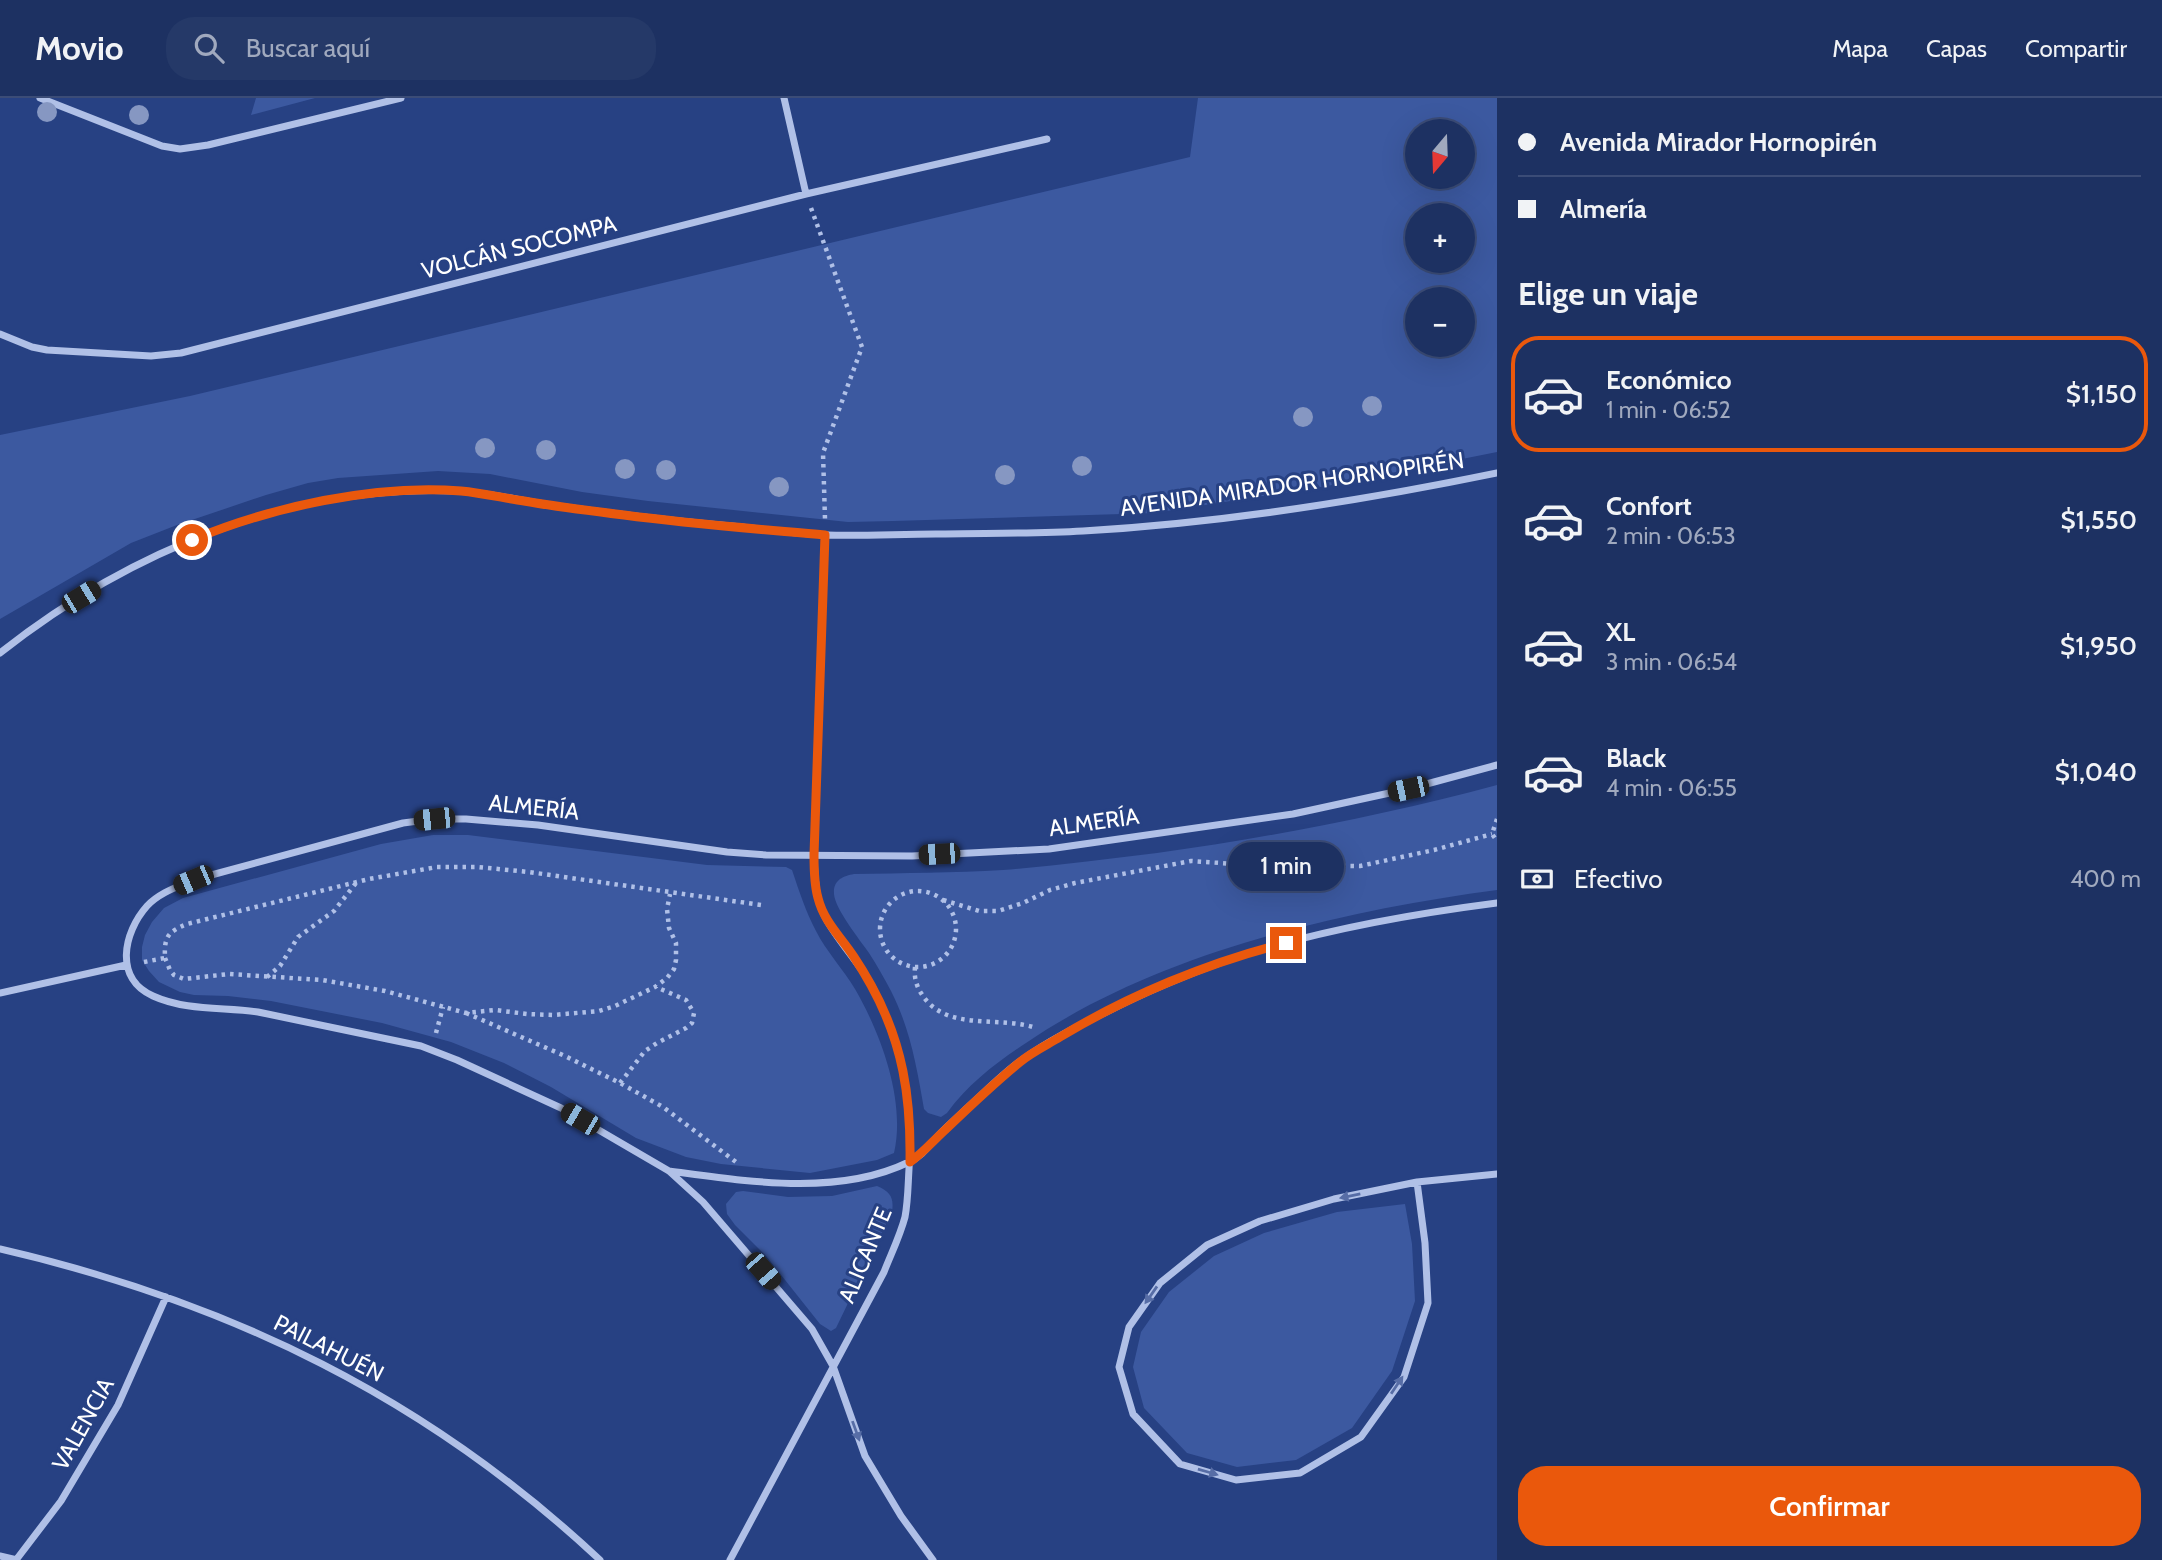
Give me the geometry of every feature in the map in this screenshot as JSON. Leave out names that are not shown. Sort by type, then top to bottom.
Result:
[{"type":"street","points":[[40,98],[162,146],[180,149],[208,145],[401,98]]},
{"type":"street","points":[[783,98],[806,194]]},
{"type":"street","name":"VOLCÁN SOCOMPA","points":[[0,334],[47,350],[151,356],[181,353],[806,194],[1047,139]]},
{"type":"street","name":"AVENIDA MIRADOR HORNOPIRÉN","points":[[0,653],[62,608],[132,567],[170,549],[262,516],[305,504],[352,496],[409,491],[461,491],[666,520],[825,535],[1079,531],[1162,525],[1402,492],[1497,473]]},
{"type":"street","name":"ALICANTE","points":[[730,1560],[884,1272],[899,1234],[907,1199],[910,1162],[909,1105],[897,1045],[872,987],[854,956],[824,916],[817,898],[814,855],[825,535]]},
{"type":"street","name":"ALMERÍA","points":[[126,965],[128,938],[136,922],[147,906],[168,891],[206,876],[403,823],[466,819],[538,825],[727,852],[766,855],[912,856],[1049,849],[1293,814],[1408,789],[1497,765]]},
{"type":"street","points":[[669,1171],[798,1183],[841,1181],[872,1175],[910,1162],[923,1153],[1021,1060],[1104,1012],[1142,995],[1263,949],[1355,927],[1497,903]]},
{"type":"street","points":[[0,993],[126,965],[141,989],[161,1000],[184,1006],[258,1012],[432,1050],[561,1108],[669,1171],[703,1202],[812,1329],[833,1366],[864,1455],[901,1516],[933,1560]]},
{"type":"street","points":[[1417,1182],[1425,1243],[1428,1303],[1404,1377],[1361,1437],[1300,1472],[1236,1480],[1180,1464],[1133,1414],[1119,1367],[1129,1327],[1160,1283],[1208,1245],[1260,1221],[1334,1199],[1417,1182],[1497,1174]]},
{"type":"street","name":"PAILAHUÉN","points":[[0,1250],[81,1271],[221,1317],[277,1341],[373,1390],[493,1469],[600,1560]]},
{"type":"street","name":"VALENCIA","points":[[17,1560],[61,1501],[118,1405],[166,1297]]},
{"type":"street","points":[[0,1556],[17,1560]]},
{"type":"path","points":[[806,194],[862,347],[822,453],[825,535]]},
{"type":"path","points":[[1492,834],[1497,819]]},
{"type":"path","points":[[1492,834],[1497,841]]},
{"type":"path","points":[[943,900],[953,916],[956,935],[948,952],[933,964],[915,967],[897,961],[884,947],[879,928],[890,902],[906,892],[926,892],[979,911],[998,911],[1075,883],[1191,861],[1249,865],[1360,866],[1492,834]]},
{"type":"path","points":[[755,1181],[730,1157],[663,1107],[565,1056],[466,1013],[385,992],[322,980],[229,974],[184,979],[170,970],[164,958],[164,946],[173,930],[187,924],[357,882],[437,867],[478,867],[528,872],[761,905]]},
{"type":"path","points":[[265,978],[280,966],[298,937],[334,911],[357,882]]},
{"type":"path","points":[[466,1013],[495,1010],[553,1015],[599,1011],[655,987],[674,969],[676,960],[676,943],[669,928],[667,909],[670,894]]},
{"type":"path","points":[[126,965],[164,958]]},
{"type":"path","points":[[915,967],[917,988],[926,1001],[945,1014],[964,1020],[1031,1026],[1060,1037]]},
{"type":"path","points":[[620,1083],[645,1051],[692,1023],[694,1013],[686,1000],[655,987]]},
{"type":"path","points":[[432,1050],[443,1007]]},
{"type":"shaded area","points":[[256,98],[315,98],[251,115]]},
{"type":"shaded area","points":[[1198,98],[1497,98],[1497,452],[1327,486],[1154,513],[893,521],[848,522],[648,501],[582,492],[490,474],[438,471],[338,478],[266,495],[131,543],[0,619],[0,435],[190,396],[1190,157]]},
{"type":"shaded area","points":[[1497,785],[1497,890],[1376,910],[1314,924],[1252,941],[1133,984],[1078,1011],[1015,1050],[974,1083],[941,1117],[924,1109],[912,1049],[898,1005],[875,962],[835,900],[835,885],[839,880],[854,874],[1003,870],[1157,853],[1328,824]]},
{"type":"shaded area","points":[[433,835],[468,835],[707,865],[786,867],[792,870],[816,931],[855,989],[882,1047],[897,1112],[894,1153],[877,1160],[810,1173],[721,1164],[686,1157],[636,1138],[551,1087],[504,1063],[451,1042],[382,1023],[271,1001],[180,992],[159,982],[142,960],[145,935],[152,922],[164,908],[183,898],[381,844]]},
{"type":"shaded area","points":[[877,1186],[890,1196],[892,1212],[836,1328],[831,1331],[820,1324],[766,1256],[727,1214],[726,1204],[736,1192],[788,1197],[832,1196]]},
{"type":"shaded area","points":[[1405,1204],[1412,1244],[1415,1301],[1392,1371],[1352,1428],[1296,1460],[1237,1467],[1187,1453],[1144,1408],[1133,1367],[1141,1332],[1169,1292],[1214,1256],[1264,1233],[1337,1212]]},
{"type":"route","points":[[192,540],[305,504],[352,496],[409,491],[461,491],[666,520],[825,535],[814,855],[817,898],[824,916],[854,956],[872,987],[897,1045],[909,1105],[910,1162],[923,1153],[951,1123],[1021,1060],[1068,1032],[1142,995],[1201,971],[1286,943]]}]
